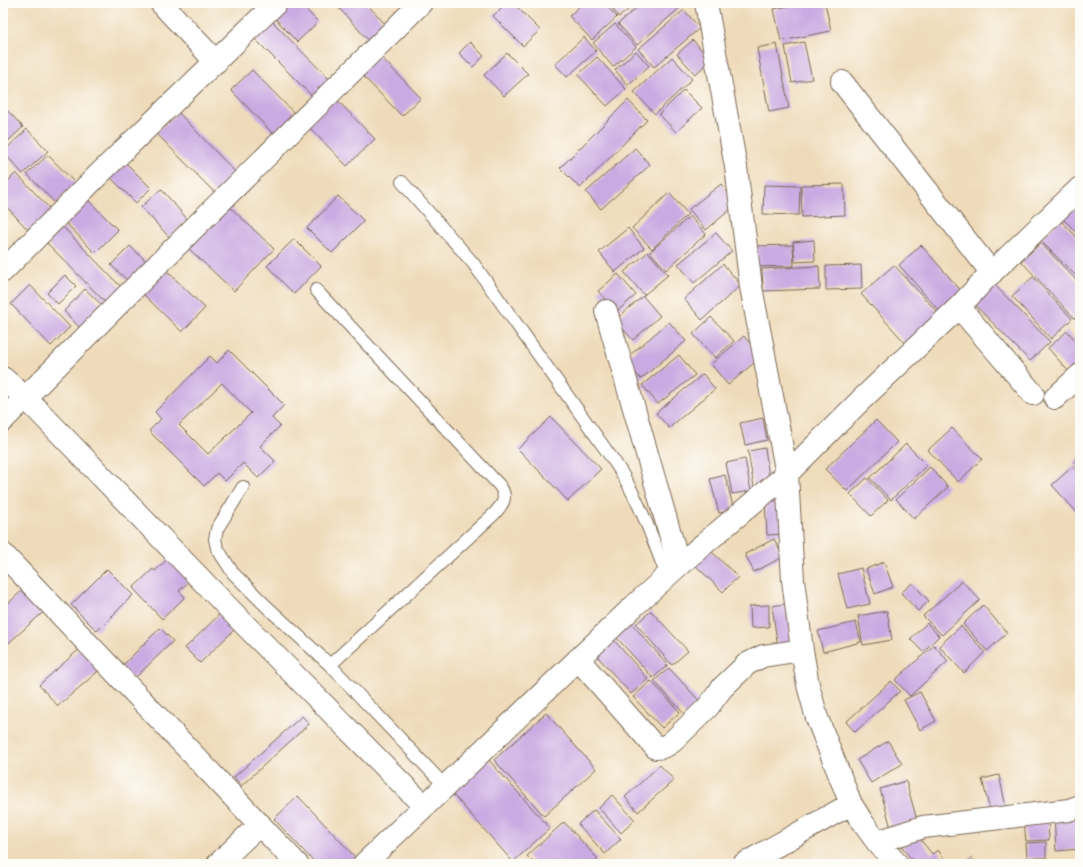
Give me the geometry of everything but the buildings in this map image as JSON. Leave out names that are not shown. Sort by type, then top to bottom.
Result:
[{"type":"street","points":[[161,3],[216,62]]},
{"type":"street","points":[[3,271],[97,176],[276,3]]},
{"type":"street","points":[[3,420],[421,3]]},
{"type":"street","points":[[706,3],[736,167],[751,287],[787,474],[793,580],[808,685],[817,718],[851,804],[877,842],[897,864]]},
{"type":"street","points":[[842,82],[992,273]]},
{"type":"street","points":[[364,864],[673,570],[787,474],[861,400],[959,307],[1080,188]]},
{"type":"street","points":[[959,307],[1033,394]]},
{"type":"street","points":[[606,311],[673,570]]},
{"type":"street","points":[[1055,398],[1080,374]]},
{"type":"street","points":[[3,378],[26,398],[265,646],[424,806]]},
{"type":"street","points":[[3,554],[297,864]]},
{"type":"street","points":[[578,659],[656,748],[660,748],[672,742],[708,706],[722,688],[747,664],[763,656],[802,650]]},
{"type":"street","points":[[744,864],[851,804]]},
{"type":"street","points":[[877,842],[923,827],[1069,810],[1080,806]]},
{"type":"street","points":[[218,864],[260,824]]},
{"type":"lane","points":[[402,182],[473,263],[616,464],[638,500],[673,570]]},
{"type":"lane","points":[[316,290],[500,486],[504,496],[501,506],[494,514],[330,665]]},
{"type":"lane","points":[[243,487],[218,529],[215,539],[217,548],[233,573],[266,606],[330,665],[446,787]]}]
